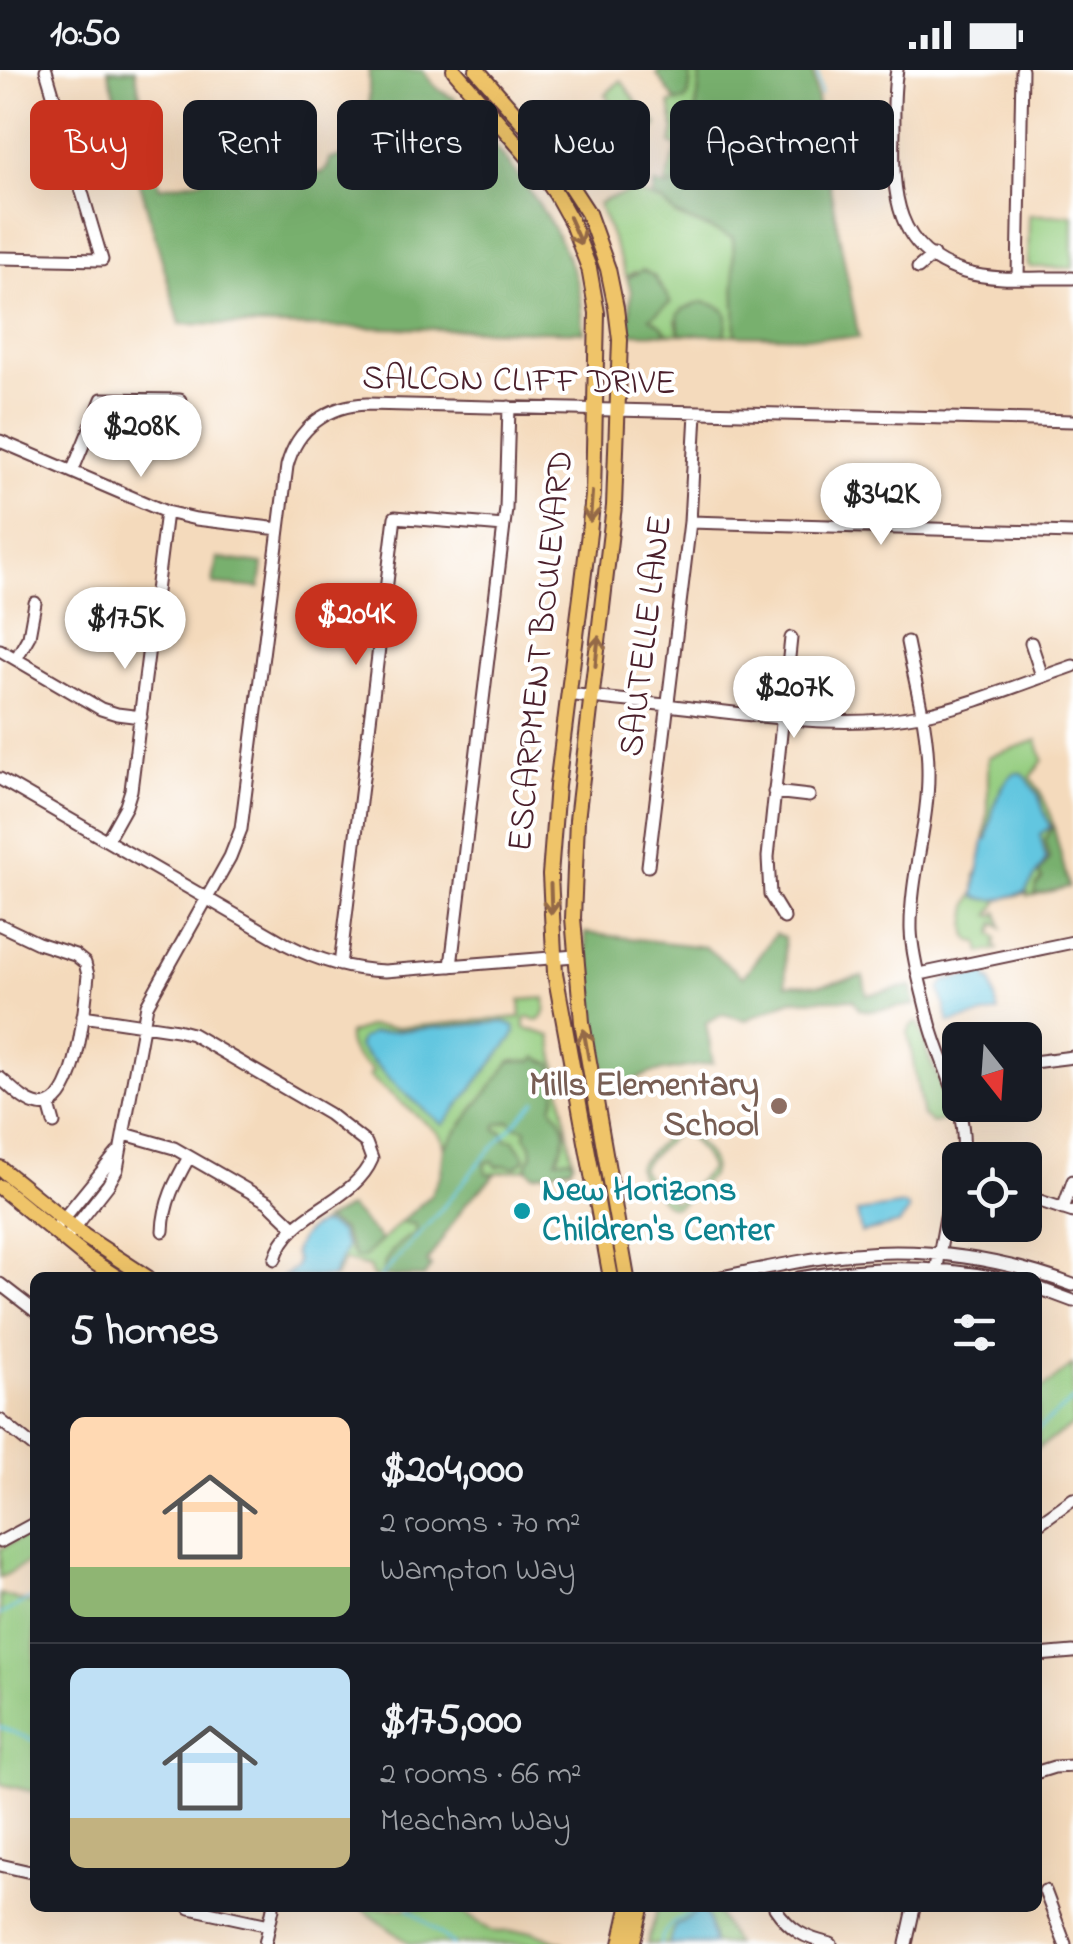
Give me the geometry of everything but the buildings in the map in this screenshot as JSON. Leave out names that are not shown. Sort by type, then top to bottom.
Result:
[{"type":"main road","name":"ESCARPMENT BOULEVARD","points":[[454,70],[518,145]]},
{"type":"main road","name":"ESCARPMENT BOULEVARD","points":[[476,70],[518,117]]},
{"type":"main road","name":"ESCARPMENT BOULEVARD","points":[[553,190],[572,221],[589,268],[597,312],[590,532],[551,858],[553,957],[610,1272]]},
{"type":"main road","name":"ESCARPMENT BOULEVARD","points":[[573,190],[588,213],[602,249],[613,288],[620,340],[614,506],[576,820],[574,872],[575,956],[582,1022],[626,1272]]},
{"type":"main road","points":[[0,1168],[111,1272]]},
{"type":"main road","points":[[0,1187],[138,1272]]},
{"type":"main road","points":[[621,1944],[628,1912]]},
{"type":"main road","points":[[633,1944],[641,1912]]},
{"type":"street","points":[[0,258],[102,260],[46,70]]},
{"type":"street","points":[[897,70],[895,195],[910,231],[934,256],[968,273],[1073,278]]},
{"type":"street","points":[[1018,277],[1022,70]]},
{"type":"street","points":[[918,268],[934,256]]},
{"type":"street","points":[[72,472],[102,400],[180,400]]},
{"type":"street","name":"SALCON CLIFF DRIVE","points":[[64,1230],[114,1176],[152,994],[235,847],[244,816],[290,456],[307,429],[329,412],[356,404],[1073,420]]},
{"type":"street","points":[[451,966],[504,526],[508,407]]},
{"type":"street","name":"SAUTELLE LANE","points":[[648,866],[690,522],[696,413]]},
{"type":"street","points":[[0,442],[166,512],[280,529]]},
{"type":"street","points":[[107,840],[131,790],[166,512]]},
{"type":"street","points":[[340,965],[395,516],[504,526]]},
{"type":"street","points":[[690,522],[1073,533]]},
{"type":"street","points":[[16,659],[29,636],[34,603]]},
{"type":"street","points":[[784,918],[770,895],[768,878],[790,638]]},
{"type":"street","points":[[907,642],[927,748],[928,776],[911,927],[935,1042],[942,1056]]},
{"type":"street","points":[[1032,643],[1042,676]]},
{"type":"street","points":[[0,650],[101,709],[140,717]]},
{"type":"street","points":[[569,694],[782,719],[880,720],[921,715],[1073,666]]},
{"type":"street","points":[[0,779],[305,954],[340,965],[385,971],[575,956]]},
{"type":"street","points":[[774,792],[809,796]]},
{"type":"street","points":[[0,1078],[39,1106],[49,1105],[61,1095],[72,1074],[88,975],[75,955],[2,929]]},
{"type":"street","points":[[920,974],[1073,942]]},
{"type":"street","points":[[83,1016],[177,1030],[200,1038],[310,1102],[369,1146],[371,1162],[356,1181],[294,1227],[275,1259]]},
{"type":"street","points":[[1042,1061],[1073,1056]]},
{"type":"street","points":[[49,1105],[54,1124]]},
{"type":"street","points":[[125,1134],[168,1145],[259,1196],[294,1227]]},
{"type":"street","points":[[163,1231],[168,1196],[188,1157]]},
{"type":"street","points":[[1042,1202],[1068,1210],[1073,1181]]},
{"type":"street","points":[[936,1272],[942,1235]]},
{"type":"street","points":[[751,1272],[852,1254],[887,1252],[938,1254],[1006,1264],[1032,1272]]},
{"type":"street","points":[[837,1272],[916,1272]]},
{"type":"street","points":[[1042,1275],[1073,1285]]},
{"type":"street","points":[[0,1284],[30,1308]]},
{"type":"street","points":[[1042,1289],[1073,1301]]},
{"type":"street","points":[[0,1420],[30,1444]]},
{"type":"street","points":[[1042,1521],[1073,1499]]},
{"type":"street","points":[[0,1542],[30,1526]]},
{"type":"street","points":[[1042,1655],[1073,1652]]},
{"type":"street","points":[[1042,1771],[1073,1766]]},
{"type":"street","points":[[0,1865],[30,1872]]},
{"type":"street","points":[[1046,1891],[1065,1944]]},
{"type":"street","points":[[209,1912],[269,1925]]},
{"type":"street","points":[[264,1944],[272,1912]]},
{"type":"street","points":[[777,1912],[796,1932],[831,1944]]},
{"type":"street","points":[[906,1944],[913,1912]]},
{"type":"green space","points":[[108,70],[135,70],[141,100],[117,100]]},
{"type":"green space","points":[[369,70],[423,70],[436,87],[454,98],[369,100]]},
{"type":"green space","points":[[689,70],[700,70],[697,100],[683,100],[688,97]]},
{"type":"green space","points":[[689,70],[685,100],[675,100],[656,73]]},
{"type":"green space","points":[[700,70],[813,70],[817,100],[697,100]]},
{"type":"green space","points":[[621,80],[635,100],[608,100],[605,95]]},
{"type":"green space","points":[[498,151],[518,177],[518,190],[528,190],[542,209],[569,259],[578,286],[584,332],[180,324],[142,190],[163,190],[163,186],[183,183],[183,190],[317,190],[317,173],[328,167],[329,159],[337,158],[337,190],[498,190]]},
{"type":"green space","points":[[655,184],[830,190],[859,338],[736,335],[733,238],[676,215],[662,201],[652,198]]},
{"type":"green space","points":[[631,191],[662,201],[676,215],[733,237],[736,335],[724,335],[726,328],[676,320],[679,334],[668,334],[649,318],[670,303],[634,272],[627,278],[598,204]]},
{"type":"green space","points":[[1029,215],[1073,215],[1073,268],[1030,267]]},
{"type":"green space","points":[[643,270],[654,276],[669,299],[670,303],[650,318],[668,334],[629,333],[631,292],[627,278]]},
{"type":"green space","points":[[702,302],[725,311],[724,335],[679,334],[678,314]]},
{"type":"green space","points":[[217,558],[263,564],[260,588],[213,584]]},
{"type":"green space","points":[[1037,740],[1043,760],[1031,777],[1051,819],[1047,849],[1050,859],[1039,873],[1042,878],[1034,895],[1000,899],[990,915],[998,912],[1002,928],[995,923],[992,934],[997,938],[998,949],[981,953],[979,942],[968,937],[966,927],[982,861],[988,810],[988,757]]},
{"type":"green space","points":[[1053,824],[1069,887],[1034,895],[1042,879],[1039,873],[1049,859],[1045,840]]},
{"type":"green space","points":[[585,933],[705,947],[743,977],[775,934],[784,937],[786,984],[820,985],[863,976],[867,995],[911,986],[915,1005],[870,1011],[859,1009],[853,999],[791,1000],[746,1020],[722,1014],[706,1023],[713,1063],[651,1073],[607,1090]]},
{"type":"green space","points":[[545,998],[543,1017],[538,1021],[525,1019],[525,1028],[551,1036],[573,1161],[556,1161],[565,1128],[552,1107],[556,1094],[552,1064],[511,1061],[444,1148],[438,1133],[369,1076],[373,1071],[349,1046],[348,1034],[370,1026],[395,1028],[521,1017],[520,1000]]},
{"type":"green space","points":[[918,1023],[942,1088],[942,1120],[932,1123],[923,1116],[908,1033]]},
{"type":"green space","points":[[536,1057],[552,1064],[556,1094],[552,1107],[565,1134],[556,1160],[570,1158],[571,1167],[534,1175],[527,1169],[532,1155],[526,1129],[510,1121],[496,1125],[505,1139],[514,1140],[525,1159],[516,1167],[497,1167],[493,1161],[484,1163],[486,1173],[496,1174],[466,1203],[427,1262],[431,1266],[427,1272],[383,1272],[392,1252],[417,1229],[414,1224],[401,1222],[430,1196],[441,1174],[444,1148],[511,1061],[533,1061]]},
{"type":"green space","points":[[504,1121],[526,1128],[532,1155],[527,1169],[486,1174],[487,1160],[516,1167],[524,1159],[496,1130],[495,1125]]},
{"type":"green space","points":[[679,1127],[694,1139],[713,1167],[699,1188],[674,1207],[649,1187],[637,1167]],"holes":[[[679,1131],[698,1147],[710,1169],[673,1202],[641,1169]]]},
{"type":"green space","points":[[349,1207],[381,1240],[363,1258],[355,1258],[342,1230],[325,1220]]},
{"type":"green space","points":[[325,1220],[342,1230],[351,1252],[363,1258],[401,1222],[418,1228],[394,1251],[383,1272],[371,1272],[369,1267],[344,1260],[338,1272],[290,1272],[295,1268],[294,1252],[301,1238]]},
{"type":"green space","points":[[1073,1365],[1073,1425],[1042,1445],[1042,1389]]},
{"type":"green space","points":[[30,1534],[30,1562],[0,1578],[0,1549]]},
{"type":"green space","points":[[0,1594],[30,1603],[30,1791],[0,1784]]},
{"type":"green space","points":[[366,1912],[463,1912],[493,1932],[532,1931],[565,1944],[410,1944]]},
{"type":"green space","points":[[657,1912],[716,1912],[735,1944],[647,1944]]},
{"type":"water","points":[[1014,773],[1022,773],[1038,795],[1050,827],[1040,834],[1046,860],[1025,892],[1000,899],[981,898],[975,896],[975,889],[984,840],[999,795]]},
{"type":"water","points":[[986,973],[998,1012],[949,1022],[940,989],[945,981]]},
{"type":"water","points":[[505,1022],[514,1026],[513,1037],[443,1125],[358,1047],[361,1039],[372,1033]]},
{"type":"water","points":[[904,1205],[909,1211],[899,1224],[861,1233],[857,1212]]},
{"type":"water","points":[[325,1224],[339,1232],[346,1247],[334,1272],[289,1272],[295,1268],[294,1252],[302,1237]]},
{"type":"water","points":[[704,1912],[713,1944],[669,1944],[675,1926]]},
{"type":"waterway","points":[[817,70],[821,95]]},
{"type":"waterway","points":[[385,1272],[536,1101]]},
{"type":"waterway","points":[[1042,1426],[1073,1400]]},
{"type":"waterway","points":[[0,1615],[30,1599]]},
{"type":"waterway","points":[[0,1727],[30,1739]]},
{"type":"waterway","points":[[413,1912],[453,1944]]},
{"type":"waterway","points":[[660,1944],[669,1926],[691,1912]]},
{"type":"place","name":"Mills Elementary School","points":[[779,1106]]},
{"type":"place","name":"New Horizons Children's Center","points":[[522,1211]]}]
